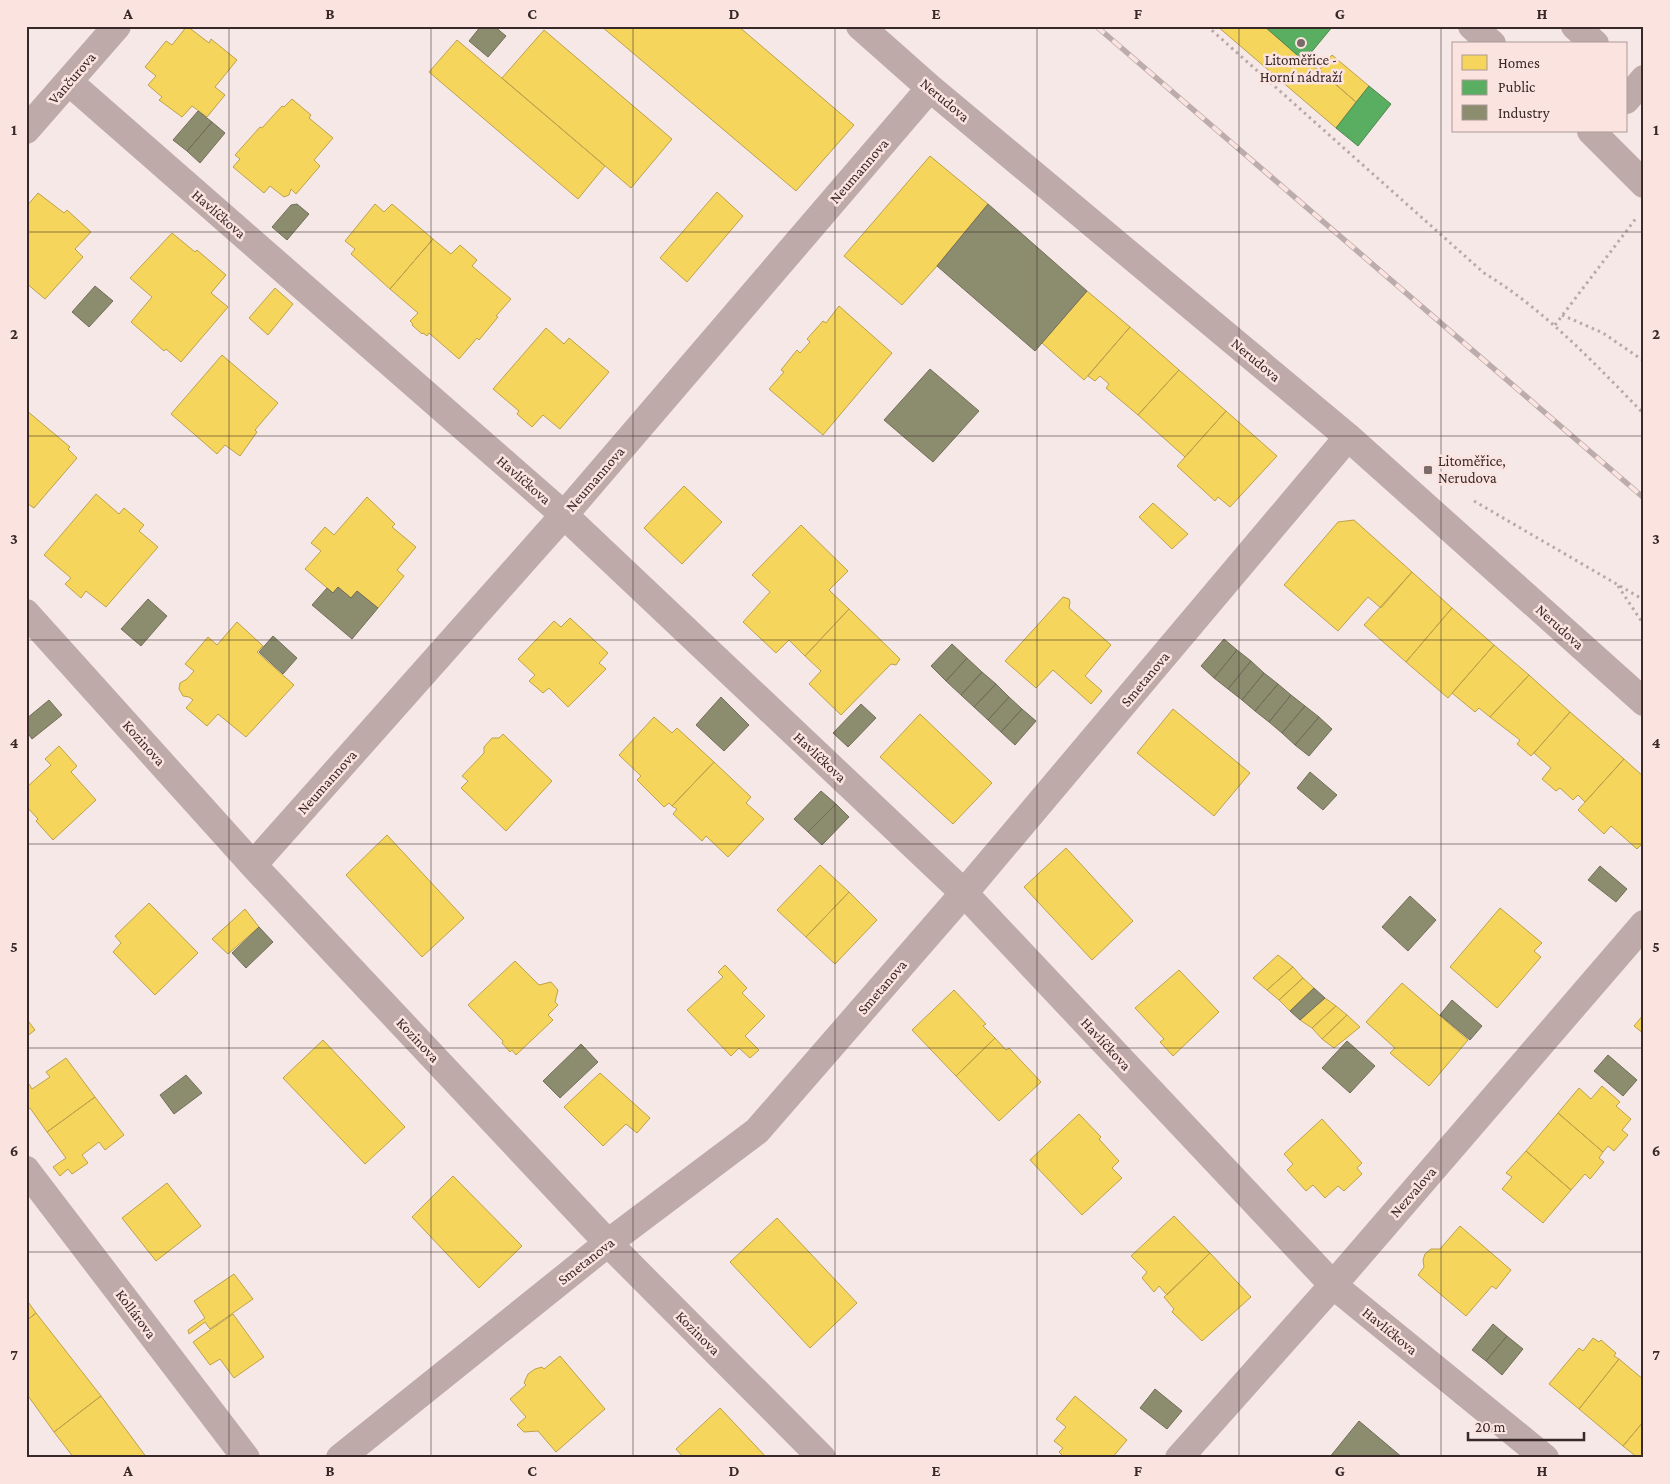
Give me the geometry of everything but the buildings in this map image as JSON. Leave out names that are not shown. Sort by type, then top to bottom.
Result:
[{"type":"street","name":"Vančurova","points":[[26,130],[117,26]]},
{"type":"street","name":"Nerudova","points":[[860,26],[930,88],[1348,437],[1644,702]]},
{"type":"street","points":[[1472,26],[1490,42]]},
{"type":"street","points":[[1575,26],[1593,42]]},
{"type":"street","name":"Havlíčkova","points":[[68,82],[564,515],[964,893],[1333,1285],[1545,1458]]},
{"type":"street","name":"Neumannova","points":[[253,864],[564,515],[930,88]]},
{"type":"street","points":[[1597,133],[1644,184]]},
{"type":"street","name":"Smetanova","points":[[340,1458],[608,1243],[757,1131],[964,893],[1348,437]]},
{"type":"street","name":"Kozinova","points":[[26,613],[253,864],[608,1243],[822,1458]]},
{"type":"street","name":"Nezvalova","points":[[1179,1458],[1333,1285],[1644,924]]},
{"type":"street","name":"Kollárova","points":[[26,1170],[246,1458]]},
{"type":"path","points":[[1207,26],[1484,273],[1506,286],[1567,335],[1644,414]]},
{"type":"path","points":[[1554,325],[1637,217]]},
{"type":"path","points":[[1562,315],[1603,333],[1644,360]]},
{"type":"path","points":[[1471,500],[1644,600]]},
{"type":"path","points":[[1616,584],[1644,625]]},
{"type":"railway","points":[[1096,26],[1644,498]]},
{"type":"place","name":"Litoměřice - Horní nádraží","points":[[1301,43]]},
{"type":"place","name":"Litoměřice, Nerudova","points":[[1428,470]]}]
